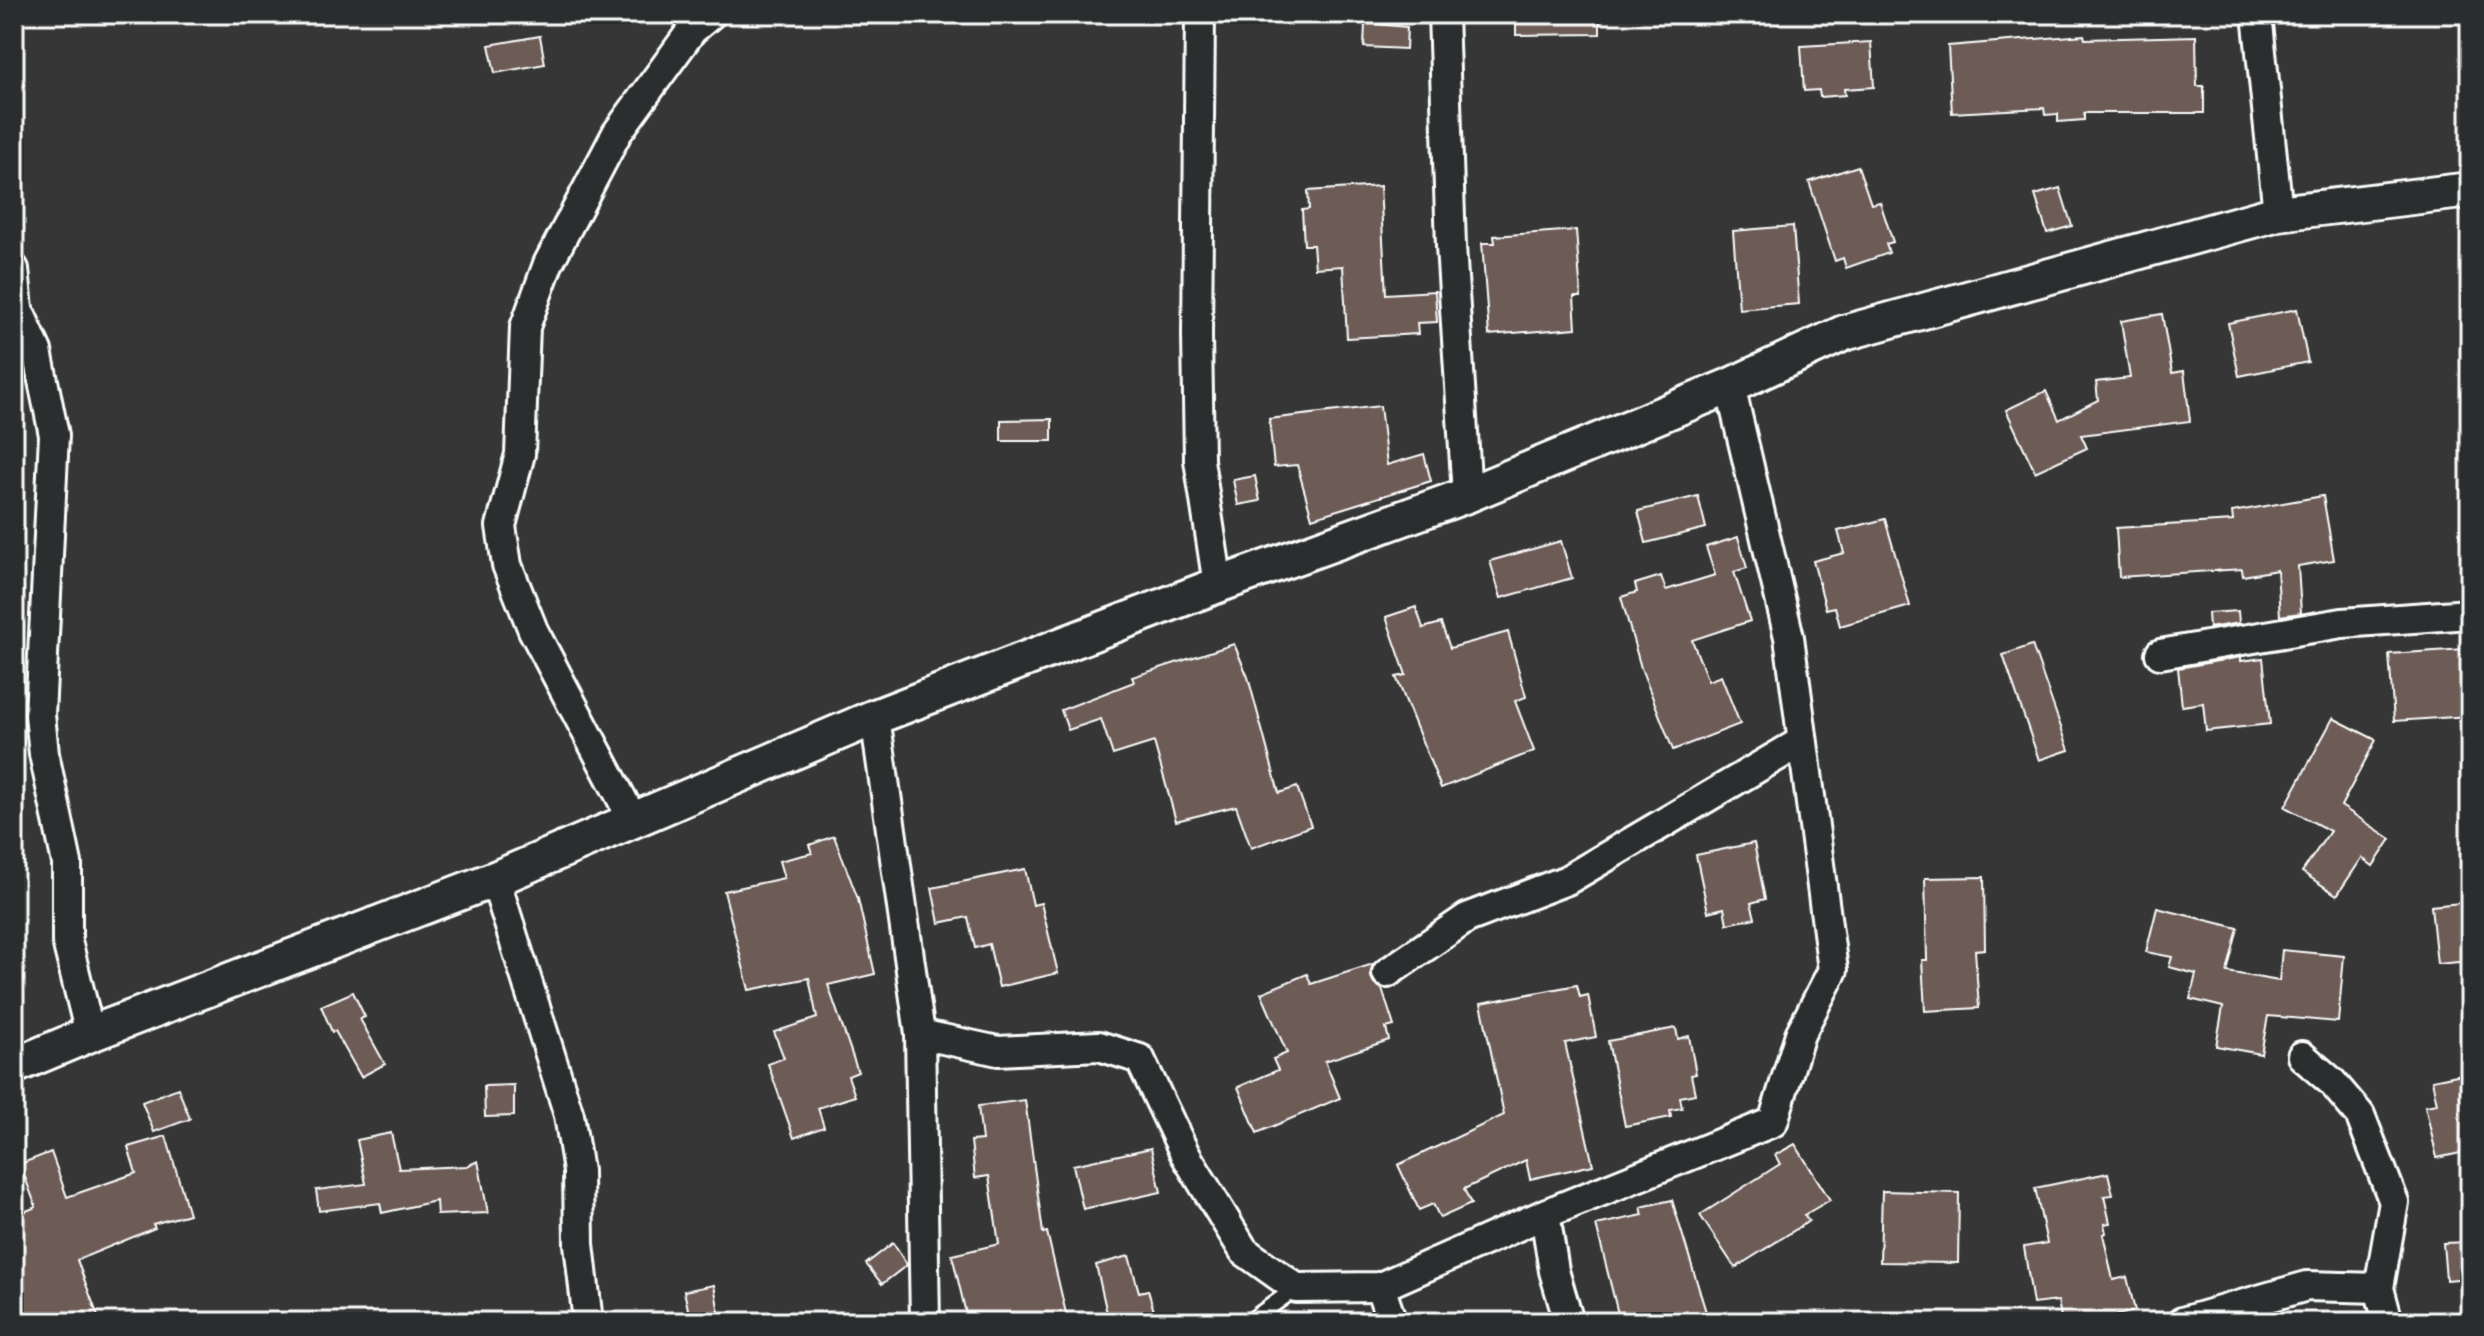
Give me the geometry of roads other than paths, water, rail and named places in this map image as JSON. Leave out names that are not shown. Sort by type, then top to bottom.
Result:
[{"type":"street","points":[[633,820],[533,630],[507,565],[501,526],[520,454],[525,327],[548,264],[617,133],[692,30],[711,14]]},
{"type":"street","points":[[1200,14],[1199,460],[1218,585]]},
{"type":"street","points":[[1443,14],[1451,246],[1467,495]]},
{"type":"street","points":[[2257,14],[2278,213]]},
{"type":"street","points":[[14,1066],[495,879],[875,717],[1218,585],[1467,495],[1730,386],[1844,333],[2278,213],[2470,190]]},
{"type":"street","points":[[14,269],[18,309],[37,351],[54,435],[40,715],[44,754],[67,863],[67,941],[90,1034]]},
{"type":"street","points":[[920,1034],[998,1051],[1099,1046],[1140,1059],[1185,1154],[1244,1251],[1296,1288],[1380,1287],[1545,1214],[1773,1122],[1800,1034],[1833,970],[1786,622],[1730,386]]},
{"type":"street","points":[[2160,654],[2342,623],[2470,614]]},
{"type":"street","points":[[875,717],[920,1034],[925,1322]]},
{"type":"street","points":[[1387,973],[1467,918],[1567,880],[1801,742]]},
{"type":"street","points":[[495,879],[569,1115],[578,1171],[579,1244],[588,1322]]},
{"type":"street","points":[[2302,1056],[2332,1082],[2360,1115],[2394,1202],[2379,1288],[2388,1322]]},
{"type":"street","points":[[1545,1214],[1554,1271],[1569,1322]]},
{"type":"street","points":[[2182,1322],[2307,1286],[2379,1288]]},
{"type":"street","points":[[1380,1287],[1392,1322]]},
{"type":"lane","points":[[1249,1322],[1296,1288]]}]
